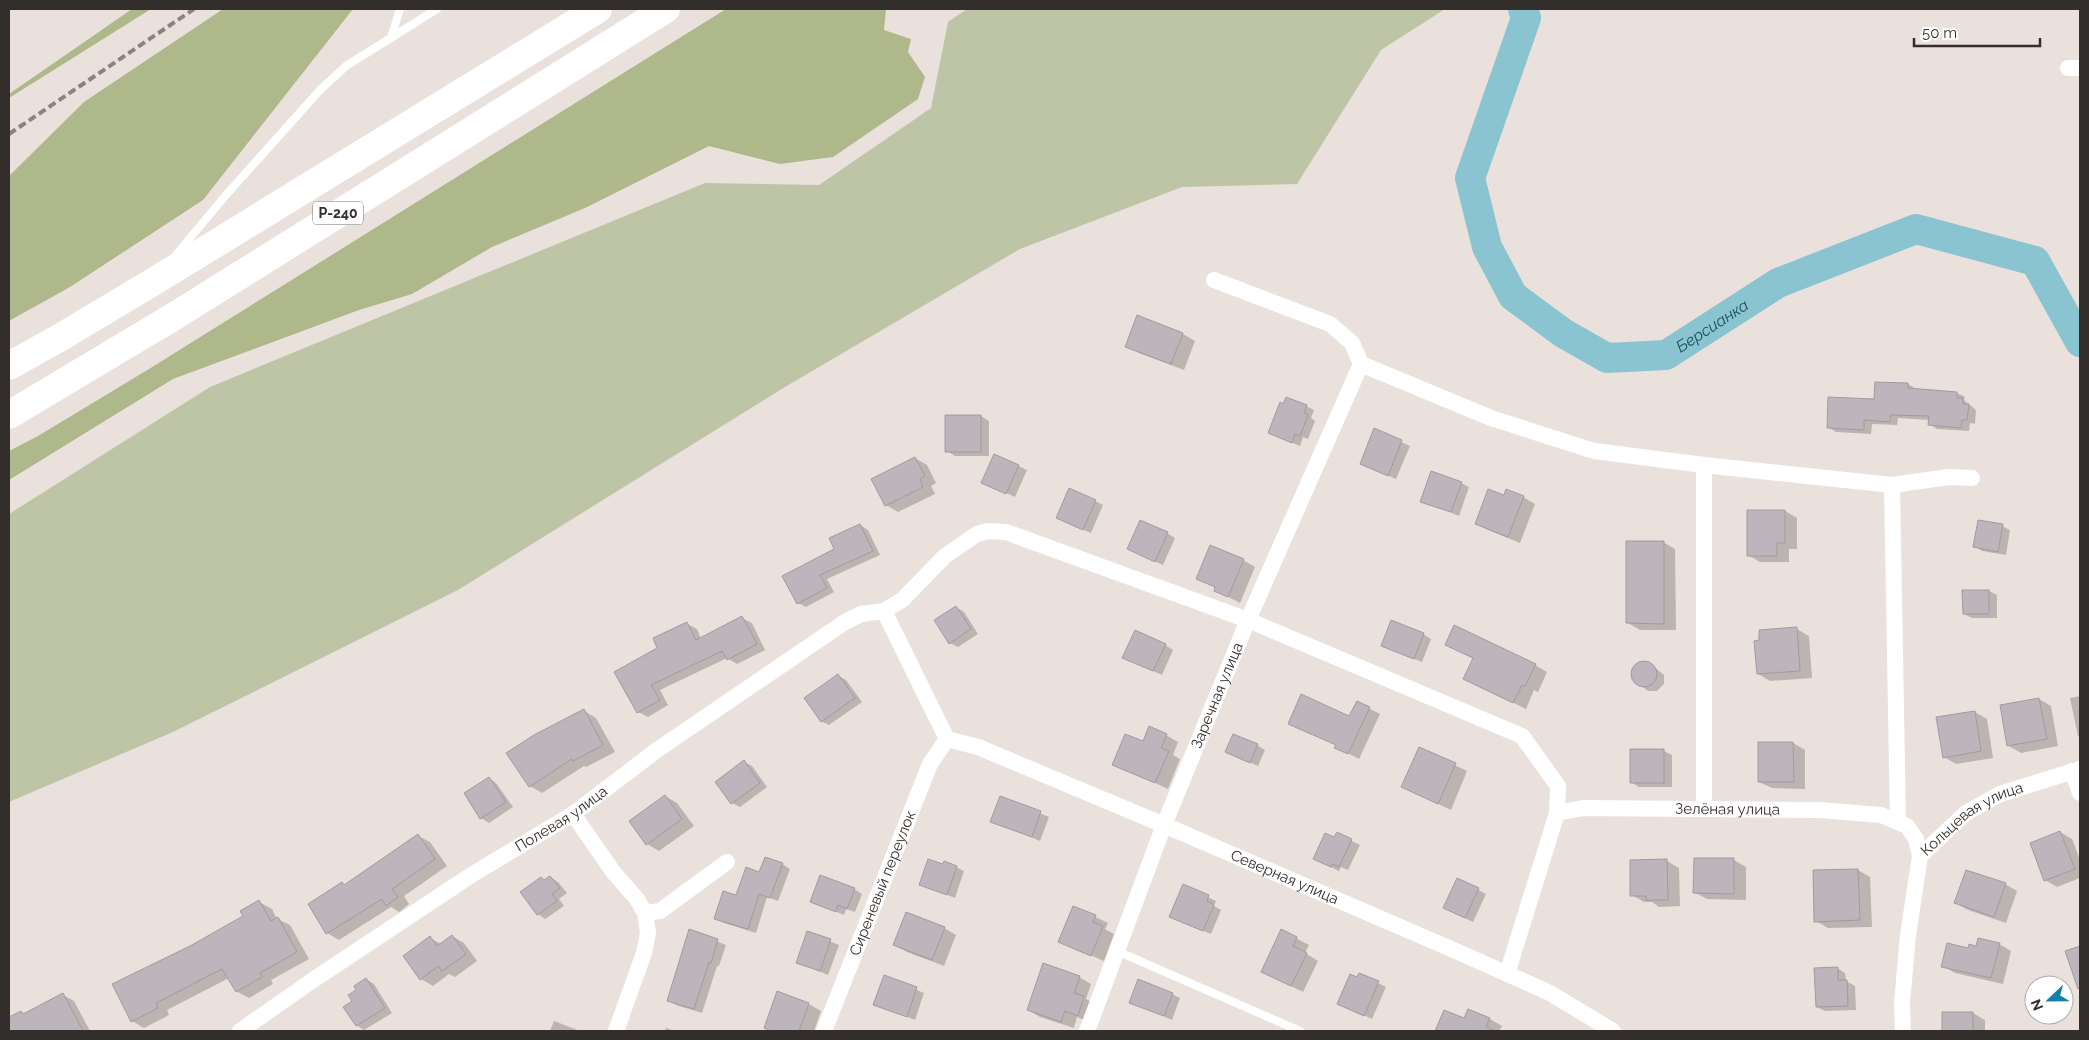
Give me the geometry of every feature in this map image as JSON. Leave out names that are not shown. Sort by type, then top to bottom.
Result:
[{"type":"highway","name":"Р-240","points":[[9,366],[153,282],[598,9]]},
{"type":"highway","name":"Р-240","points":[[9,414],[173,317],[666,9]]},
{"type":"street","points":[[1214,280],[1330,324],[1352,343],[1361,364],[1491,418],[1594,451],[1892,485],[1949,477],[1972,478]]},
{"type":"street","name":"Заречная улица","points":[[1087,1031],[1164,825],[1248,620],[1361,364]]},
{"type":"street","points":[[1704,465],[1704,809]]},
{"type":"street","points":[[1892,485],[1898,822],[1907,826],[1916,839],[1920,856]]},
{"type":"street","points":[[947,738],[884,611],[902,600],[945,556],[964,542],[988,531],[1006,532],[1248,620],[1522,736],[1558,786],[1557,813],[1507,974]]},
{"type":"street","name":"Полевая улица","points":[[240,1031],[312,980],[466,879],[573,814],[657,750],[845,622],[861,614],[884,611]]},
{"type":"street","name":"Северная улица","points":[[947,738],[978,747],[1164,825],[1507,974],[1550,993],[1613,1031]]},
{"type":"street","name":"Сиреневый переулок","points":[[824,1031],[930,764],[947,738]]},
{"type":"street","points":[[2076,770],[2080,793]]},
{"type":"street","name":"Кольцевая улица","points":[[1903,1031],[1902,1003],[1908,935],[1920,856],[1966,813],[2000,794],[2076,770]]},
{"type":"street","name":"Зелёная улица","points":[[1557,813],[1584,808],[1819,810],[1881,815],[1898,822]]},
{"type":"street","points":[[573,814],[614,873],[637,899],[645,913],[648,933],[644,953],[616,1031]]},
{"type":"street","points":[[645,913],[660,911],[727,862]]},
{"type":"lane","points":[[390,38],[400,9]]},
{"type":"lane","points":[[153,282],[226,195],[320,90],[346,66],[437,9]]},
{"type":"lane","points":[[1116,951],[1300,1031]]},
{"type":"green space","points":[[132,9],[151,9],[9,98],[9,94]]},
{"type":"green space","points":[[223,9],[353,9],[203,200],[70,287],[9,321],[9,176],[84,102]]},
{"type":"green space","points":[[726,9],[886,9],[884,30],[911,39],[908,52],[925,77],[918,99],[833,157],[780,164],[709,146],[585,208],[492,247],[412,294],[359,310],[173,379],[9,480],[9,451],[38,436],[149,369]]},
{"type":"green space","points":[[967,9],[1445,9],[1381,50],[1297,184],[1182,187],[1020,249],[785,387],[458,590],[173,732],[9,802],[9,514],[210,387],[705,183],[819,185],[931,108],[948,22]]},
{"type":"building","points":[[1137,315],[1183,333],[1171,364],[1125,347]]},
{"type":"building","points":[[1875,382],[1908,383],[1908,388],[1957,392],[1957,398],[1963,398],[1963,404],[1969,404],[1967,420],[1962,420],[1961,428],[1928,425],[1929,416],[1890,415],[1890,422],[1864,420],[1864,430],[1827,428],[1828,397],[1874,399]]},
{"type":"building","points":[[1286,397],[1307,405],[1304,413],[1308,415],[1300,436],[1295,434],[1292,443],[1268,433],[1280,402],[1283,404]]},
{"type":"building","points":[[945,415],[981,415],[981,452],[945,452]]},
{"type":"building","points":[[1374,428],[1402,440],[1388,476],[1360,464]]},
{"type":"building","points":[[994,454],[1019,465],[1006,494],[981,483]]},
{"type":"building","points":[[915,457],[925,476],[920,479],[923,487],[885,506],[871,479]]},
{"type":"building","points":[[1431,471],[1462,482],[1451,512],[1420,502]]},
{"type":"building","points":[[1069,488],[1096,500],[1083,530],[1056,518]]},
{"type":"building","points":[[1488,489],[1504,495],[1506,489],[1524,496],[1508,537],[1475,524]]},
{"type":"building","points":[[1747,510],[1785,510],[1785,543],[1777,543],[1777,556],[1747,556]]},
{"type":"building","points":[[1140,520],[1168,532],[1155,562],[1127,549]]},
{"type":"building","points":[[1978,520],[2003,524],[1998,552],[1973,547]]},
{"type":"building","points":[[860,524],[873,551],[820,575],[827,588],[797,604],[782,576],[834,549],[829,538]]},
{"type":"building","points":[[1626,541],[1664,541],[1664,624],[1626,623]]},
{"type":"building","points":[[1210,545],[1244,559],[1228,597],[1214,591],[1215,587],[1196,579]]},
{"type":"building","points":[[1962,590],[1989,590],[1989,614],[1963,614]]},
{"type":"building","points":[[956,606],[971,629],[949,644],[934,620]]},
{"type":"building","points":[[742,616],[757,644],[727,660],[722,651],[651,685],[660,700],[637,713],[614,672],[657,648],[653,638],[687,622],[696,640]]},
{"type":"building","points":[[1391,620],[1424,633],[1414,659],[1381,646]]},
{"type":"building","points":[[1454,625],[1536,664],[1525,686],[1522,685],[1513,703],[1463,679],[1473,658],[1445,645]]},
{"type":"building","points":[[1797,627],[1800,671],[1757,674],[1754,641],[1759,640],[1759,630]]},
{"type":"building","points":[[1135,630],[1166,644],[1153,671],[1122,658]]},
{"type":"building","points":[[1644,661],[1653,665],[1657,674],[1653,683],[1644,687],[1635,683],[1631,674],[1635,665]]},
{"type":"building","points":[[838,674],[855,698],[821,722],[804,698]]},
{"type":"building","points":[[1301,694],[1349,716],[1357,701],[1370,707],[1348,754],[1334,748],[1336,745],[1288,724]]},
{"type":"building","points":[[2039,698],[2047,739],[2007,746],[2000,705]]},
{"type":"building","points":[[584,709],[603,745],[573,761],[572,759],[529,787],[506,753],[534,735]]},
{"type":"building","points":[[1975,711],[1981,751],[1943,758],[1936,717]]},
{"type":"building","points":[[1149,726],[1167,734],[1161,748],[1169,751],[1155,783],[1112,765],[1125,734],[1143,741]]},
{"type":"building","points":[[1233,734],[1258,744],[1250,763],[1225,752]]},
{"type":"building","points":[[1758,742],[1793,742],[1794,782],[1758,782]]},
{"type":"building","points":[[1419,747],[1456,763],[1438,804],[1401,787]]},
{"type":"building","points":[[1630,749],[1664,749],[1664,783],[1630,783]]},
{"type":"building","points":[[744,760],[760,783],[731,804],[715,782]]},
{"type":"building","points":[[489,777],[506,802],[480,819],[464,793]]},
{"type":"building","points":[[665,795],[682,819],[646,845],[629,821]]},
{"type":"building","points":[[1000,796],[1041,811],[1032,837],[990,822]]},
{"type":"building","points":[[2060,831],[2075,869],[2044,881],[2030,843]]},
{"type":"building","points":[[1337,832],[1352,839],[1339,867],[1332,864],[1331,867],[1313,859],[1325,833],[1334,837]]},
{"type":"building","points":[[418,834],[435,859],[392,889],[398,897],[386,906],[382,899],[326,934],[308,904],[342,882],[344,885]]},
{"type":"building","points":[[765,857],[783,863],[770,898],[759,894],[748,929],[714,919],[723,891],[736,895],[746,867],[759,872]]},
{"type":"building","points":[[1694,858],[1734,858],[1734,894],[1693,893]]},
{"type":"building","points":[[928,859],[943,864],[944,861],[957,866],[947,895],[919,885]]},
{"type":"building","points":[[1667,859],[1668,900],[1646,900],[1646,896],[1630,896],[1630,860]]},
{"type":"building","points":[[1858,869],[1860,920],[1814,922],[1813,870]]},
{"type":"building","points":[[1966,870],[2006,883],[1994,917],[1954,903]]},
{"type":"building","points":[[820,875],[855,888],[847,909],[838,905],[836,912],[810,902]]},
{"type":"building","points":[[550,876],[560,888],[552,894],[557,901],[537,915],[520,892],[541,877],[544,880]]},
{"type":"building","points":[[1457,878],[1479,888],[1465,918],[1443,908]]},
{"type":"building","points":[[1183,884],[1209,895],[1207,901],[1214,905],[1203,931],[1169,917]]},
{"type":"building","points":[[259,900],[271,921],[278,917],[297,952],[260,973],[262,977],[236,992],[222,969],[156,1003],[158,1008],[131,1022],[112,984],[190,946],[243,916],[240,911]]},
{"type":"building","points":[[1073,906],[1096,915],[1093,922],[1103,926],[1091,956],[1058,942]]},
{"type":"building","points":[[906,912],[945,927],[932,960],[893,945]]},
{"type":"building","points":[[689,929],[718,939],[694,1009],[667,1001]]},
{"type":"building","points":[[1281,929],[1297,937],[1293,946],[1307,953],[1291,986],[1261,972]]},
{"type":"building","points":[[807,931],[831,939],[820,971],[796,963]]},
{"type":"building","points":[[452,935],[466,954],[442,971],[438,966],[420,980],[403,956],[430,936],[437,946]]},
{"type":"building","points":[[1978,938],[2000,943],[1991,978],[1941,967],[1947,943],[1968,948],[1969,944],[1976,946]]},
{"type":"building","points":[[2080,946],[2080,988],[2078,989],[2074,975],[2065,951]]},
{"type":"building","points":[[1043,963],[1080,976],[1074,993],[1084,996],[1078,1016],[1065,1011],[1061,1022],[1027,1010]]},
{"type":"building","points":[[1838,967],[1838,980],[1847,980],[1848,1006],[1816,1007],[1814,968]]},
{"type":"building","points":[[1359,973],[1379,981],[1364,1016],[1337,1004],[1350,974],[1357,977]]},
{"type":"building","points":[[884,975],[917,987],[907,1017],[873,1005]]},
{"type":"building","points":[[366,978],[385,1008],[356,1026],[343,1007],[352,1001],[348,995],[356,990],[354,986]]},
{"type":"building","points":[[1138,979],[1173,993],[1164,1016],[1129,1003]]},
{"type":"building","points":[[777,991],[809,1003],[799,1031],[771,1031],[764,1028]]},
{"type":"building","points":[[63,993],[83,1031],[9,1031],[9,1017],[21,1011],[23,1014]]},
{"type":"building","points":[[1468,1009],[1490,1018],[1486,1027],[1495,1031],[1435,1031],[1444,1010],[1464,1018]]},
{"type":"building","points":[[1942,1012],[1973,1012],[1973,1031],[1942,1031]]},
{"type":"waterway","name":"Берсианка","points":[[1523,9],[1526,18],[1470,178],[1487,247],[1513,296],[1563,333],[1607,358],[1666,355],[1778,283],[1916,229],[2035,261],[2080,342]]},
{"type":"railway","points":[[9,134],[194,9]]}]
